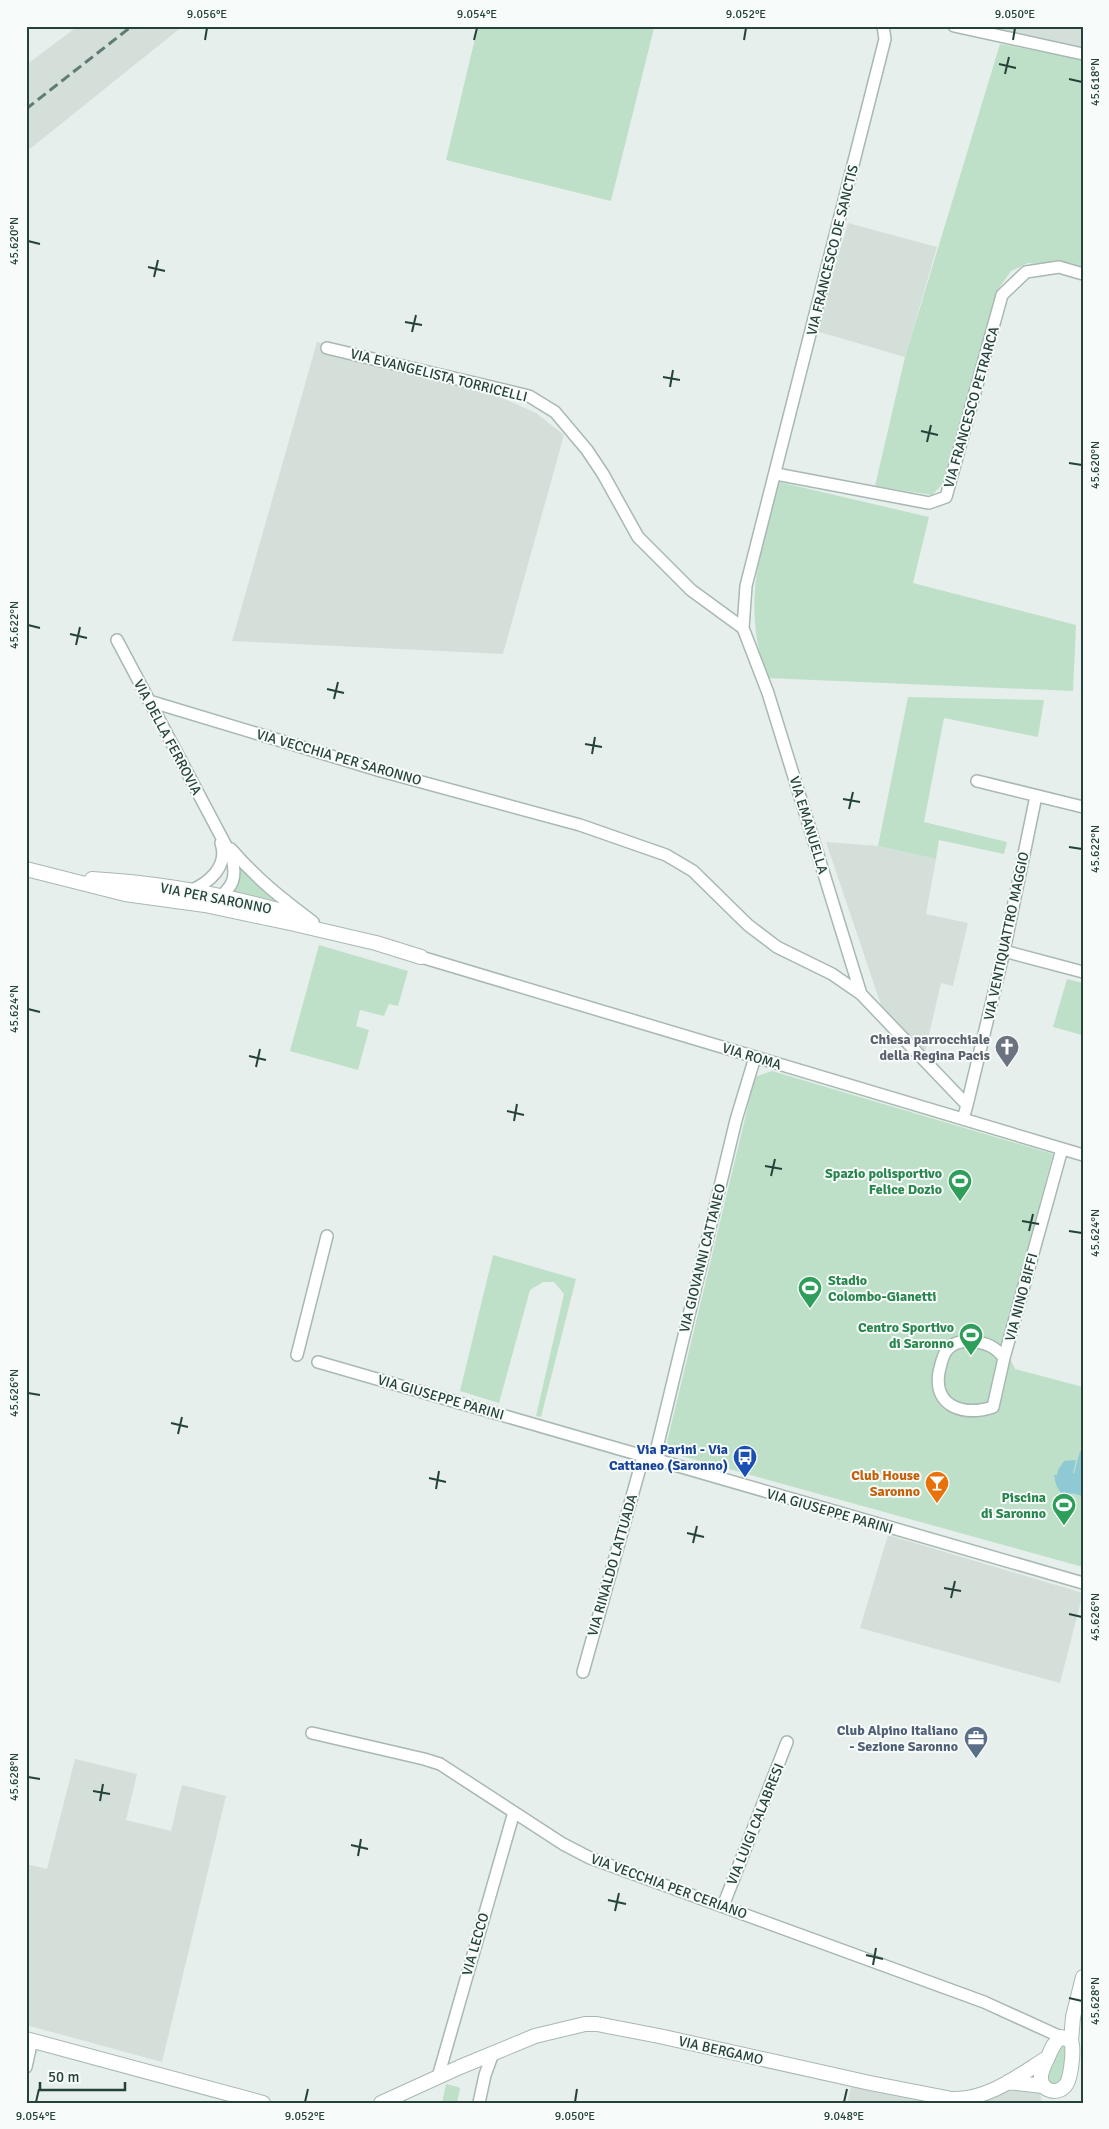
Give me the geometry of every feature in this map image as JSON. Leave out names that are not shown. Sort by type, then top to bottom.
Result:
[{"type":"street","name":"VIA FRANCESCO DE SANCTIS","points":[[742,628],[746,586],[885,39],[884,26]]},
{"type":"street","points":[[954,26],[1083,54]]},
{"type":"street","name":"VIA FRANCESCO PETRARCA","points":[[776,474],[929,503],[946,497],[1002,296],[1026,272],[1059,267],[1083,274]]},
{"type":"street","name":"VIA EVANGELISTA TORRICELLI","points":[[327,348],[529,396],[555,412],[603,474],[638,537],[691,590],[742,628]]},
{"type":"street","name":"VIA EMANUELLA","points":[[742,628],[768,693],[861,994]]},
{"type":"street","name":"VIA DELLA FERROVIA","points":[[117,640],[232,857],[234,878],[230,886],[220,897],[205,905]]},
{"type":"street","name":"VIA VECCHIA PER SARONNO","points":[[149,701],[382,771],[580,825],[666,855],[694,871],[748,926],[777,948],[832,974],[861,994]]},
{"type":"street","points":[[977,781],[1083,807]]},
{"type":"street","name":"VIA VENTIQUATTRO MAGGIO","points":[[963,1119],[1004,950],[1036,796]]},
{"type":"street","name":"VIA DELLA FERROVIA","points":[[190,891],[209,880],[218,871],[224,851],[219,834]]},
{"type":"street","name":"VIA DELLA FERROVIA","points":[[219,834],[258,878],[283,900],[314,922]]},
{"type":"street","name":"VIA PER SARONNO","points":[[26,869],[125,894],[205,905],[370,942]]},
{"type":"street","name":"VIA PER SARONNO","points":[[57,877],[128,882],[220,897],[277,910],[370,942],[421,957]]},
{"type":"street","points":[[1004,950],[1083,972]]},
{"type":"street","name":"VIA ROMA","points":[[421,957],[1083,1155]]},
{"type":"street","points":[[861,994],[967,1105]]},
{"type":"street","name":"VIA GIOVANNI CATTANEO","points":[[648,1458],[736,1120],[755,1057]]},
{"type":"street","name":"VIA NINO BIFFI","points":[[1004,1358],[998,1351],[986,1343],[960,1342],[947,1349],[942,1359],[938,1378],[940,1390],[945,1400],[954,1407],[967,1412],[981,1411],[993,1407],[1004,1358],[1062,1149]]},
{"type":"street","points":[[297,1356],[327,1236]]},
{"type":"street","name":"VIA GIUSEPPE PARINI","points":[[318,1362],[1083,1583]]},
{"type":"street","name":"VIA RINALDO LATTUADA","points":[[582,1672],[648,1458]]},
{"type":"street","name":"VIA VECCHIA PER CERIANO","points":[[312,1733],[440,1764],[563,1844],[590,1858],[984,2002],[1036,2026],[1064,2044]]},
{"type":"street","name":"VIA LUIGI CALABRESI","points":[[723,1906],[787,1742]]},
{"type":"street","name":"VIA LECCO","points":[[438,2077],[514,1812]]},
{"type":"street","points":[[1050,2094],[1040,2077],[1064,2044],[1083,1977]]},
{"type":"street","name":"VIA BERGAMO","points":[[381,2103],[493,2053],[550,2031],[585,2024],[597,2024],[952,2099],[962,2099],[983,2094],[1008,2082],[1064,2044]]},
{"type":"street","points":[[26,2067],[29,2040],[264,2103]]},
{"type":"street","points":[[1008,2082],[1050,2094],[1065,2087],[1077,2054],[1064,2044]]},
{"type":"street","points":[[480,2103],[485,2075],[493,2053]]},
{"type":"shaded area","points":[[78,26],[183,26],[26,152],[26,65]]},
{"type":"shaded area","points":[[963,26],[1083,26],[1083,52]]},
{"type":"shaded area","points":[[848,223],[937,247],[905,357],[816,331]]},
{"type":"shaded area","points":[[317,342],[439,370],[536,413],[564,435],[503,654],[232,641]]},
{"type":"shaded area","points":[[826,842],[878,846],[936,859],[926,914],[968,923],[953,986],[941,983],[925,1052],[881,1005]]},
{"type":"shaded area","points":[[888,1535],[1083,1593],[1060,1683],[860,1628]]},
{"type":"shaded area","points":[[75,1759],[137,1774],[126,1820],[171,1831],[182,1785],[226,1796],[162,2062],[26,2025],[26,1864],[47,1869]]},
{"type":"shaded area","points":[[854,2074],[942,2092],[971,2092],[1003,2080],[1040,2092],[1042,2103],[847,2103]]},
{"type":"green space","points":[[478,26],[653,26],[611,201],[446,160]]},
{"type":"green space","points":[[1000,44],[1083,59],[1083,269],[1028,263],[1011,271],[997,291],[942,485],[932,495],[875,486],[905,357]]},
{"type":"green space","points":[[779,482],[929,517],[913,583],[1076,625],[1073,691],[767,678],[759,651],[754,602],[760,556]]},
{"type":"green space","points":[[908,697],[1044,700],[1038,737],[944,718],[924,822],[1007,842],[1004,854],[939,840],[936,859],[878,846]]},
{"type":"green space","points":[[239,864],[276,902],[233,892],[238,880]]},
{"type":"green space","points":[[319,945],[408,971],[398,1006],[389,1004],[384,1016],[360,1010],[356,1026],[369,1030],[358,1070],[290,1051]]},
{"type":"green space","points":[[1067,979],[1083,983],[1082,1035],[1053,1027]]},
{"type":"green space","points":[[772,1071],[1053,1154],[1002,1343],[1015,1369],[1083,1387],[1083,1567],[671,1453],[667,1442],[755,1077]]},
{"type":"green space","points":[[493,1255],[576,1279],[541,1417],[536,1416],[564,1294],[554,1282],[543,1282],[530,1290],[499,1403],[460,1391]]},
{"type":"green space","points":[[1060,2044],[1067,2046],[1064,2081],[1056,2086],[1045,2082],[1053,2050]]},
{"type":"green space","points":[[446,2084],[460,2089],[457,2103],[442,2103]]},
{"type":"water","points":[[1080,1451],[1083,1452],[1083,1496],[1071,1493],[1070,1497],[1058,1489],[1054,1475],[1057,1475],[1064,1461],[1076,1460],[1074,1474]]},
{"type":"railway","points":[[26,109],[132,26]]},
{"type":"place","name":"Chiesa parrocchiale della Regina Pacis","points":[[1007,1068]]},
{"type":"place","name":"Spazio polisportivo Felice Dozio","points":[[960,1202]]},
{"type":"place","name":"Stadio Colombo-Gianetti","points":[[810,1309]]},
{"type":"place","name":"Centro Sportivo di Saronno","points":[[971,1356]]},
{"type":"place","name":"Via Parini - Via Cattaneo (Saronno)","points":[[745,1478]]},
{"type":"place","name":"Club House Saronno","points":[[937,1504]]},
{"type":"place","name":"Piscina di Saronno","points":[[1064,1526]]},
{"type":"place","name":"Club Alpino Italiano - Sezione Saronno","points":[[976,1759]]}]
